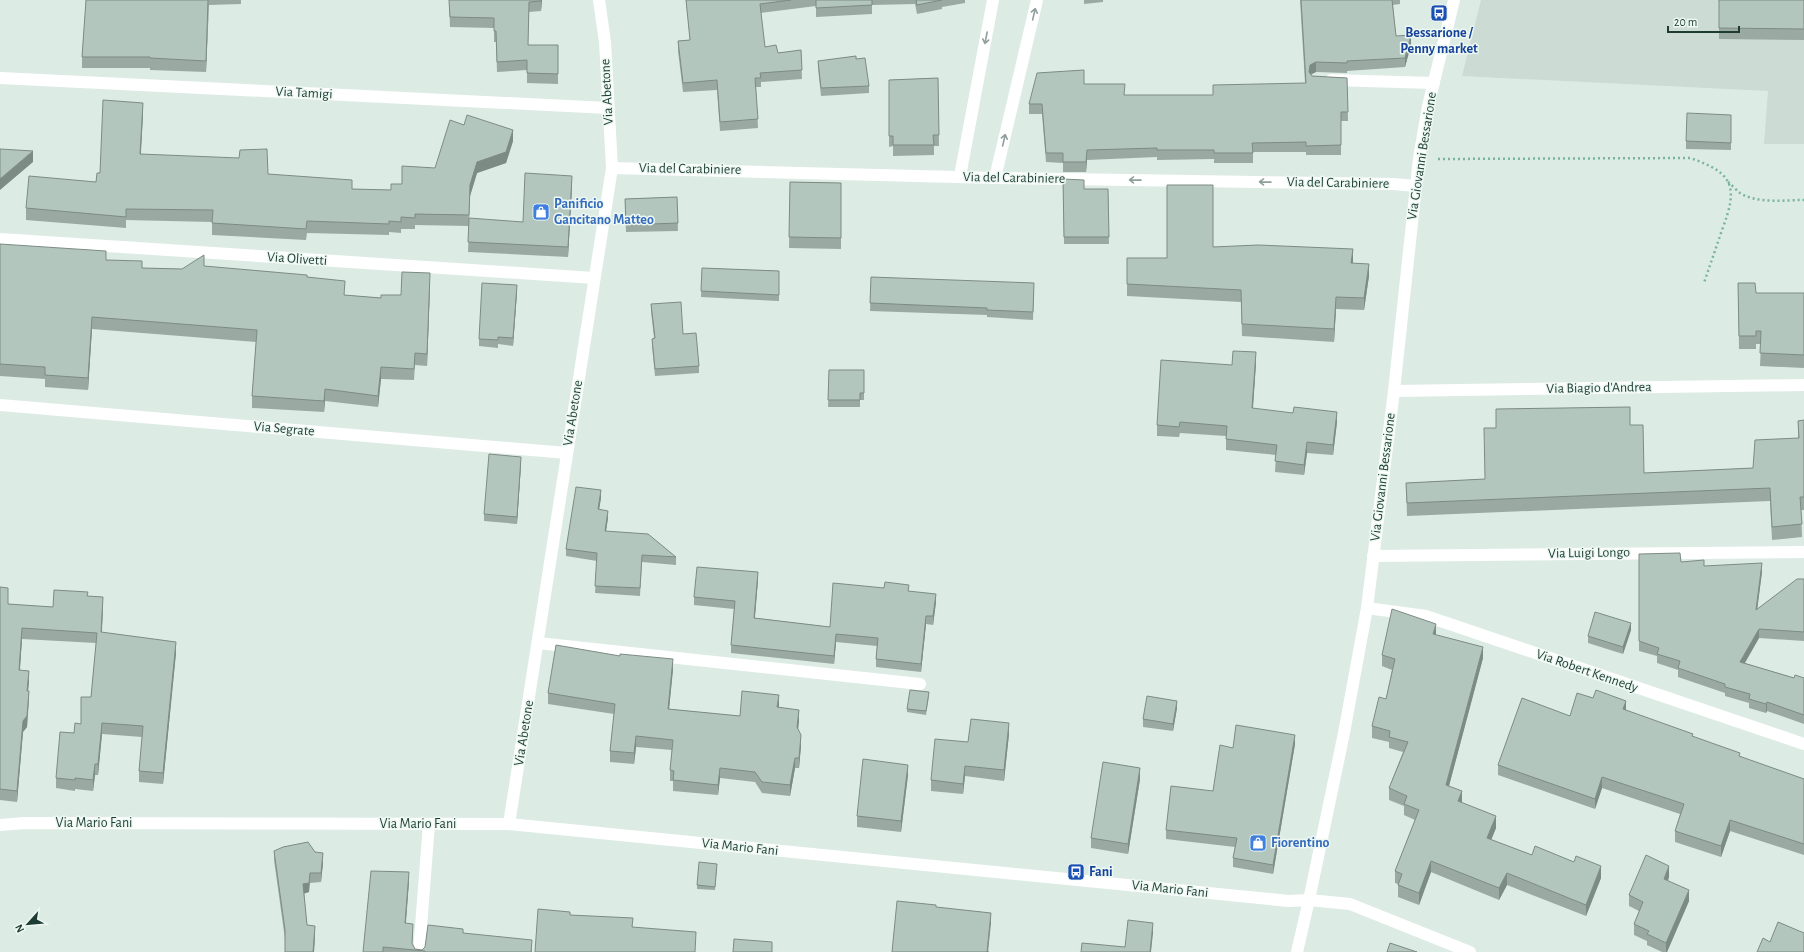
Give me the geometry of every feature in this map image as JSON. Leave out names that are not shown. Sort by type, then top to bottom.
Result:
[{"type":"street","name":"Via Abetone","points":[[510,824],[612,168],[605,42],[599,0]]},
{"type":"street","points":[[960,176],[994,0]]},
{"type":"street","points":[[995,178],[1037,0]]},
{"type":"street","name":"Via Giovanni Bessarione","points":[[1296,952],[1309,900],[1344,733],[1367,608],[1394,391],[1419,158],[1434,83],[1454,0]]},
{"type":"street","name":"Via Tamigi","points":[[0,78],[608,108]]},
{"type":"street","points":[[1316,79],[1434,83]]},
{"type":"street","name":"Via del Carabiniere","points":[[612,168],[995,178],[1393,184],[1416,186]]},
{"type":"street","name":"Via Olivetti","points":[[0,239],[594,278]]},
{"type":"street","name":"Via Biagio d'Andrea","points":[[1394,391],[1804,385]]},
{"type":"street","name":"Via Segrate","points":[[0,405],[567,453]]},
{"type":"street","name":"Via Luigi Longo","points":[[1374,556],[1804,552]]},
{"type":"street","name":"Via Robert Kennedy","points":[[1367,608],[1426,616],[1804,744]]},
{"type":"street","points":[[538,643],[920,684]]},
{"type":"street","name":"Via Mario Fani","points":[[0,825],[25,822],[510,824],[1289,901],[1309,900],[1350,904],[1470,952]]},
{"type":"street","points":[[419,952],[429,824]]},
{"type":"path","points":[[1419,158],[1690,158],[1710,164],[1720,171],[1728,182],[1740,193],[1768,200],[1804,200]]},
{"type":"path","points":[[1704,283],[1729,212],[1732,196],[1728,182]]},
{"type":"shaded area","points":[[1481,0],[1804,0],[1804,144],[1764,144],[1768,91],[1462,76]]},
{"type":"building","points":[[86,0],[208,0],[206,61],[150,57],[82,57]]},
{"type":"building","points":[[449,0],[541,0],[529,2],[528,45],[558,45],[558,74],[527,73],[527,60],[497,62],[494,18],[450,17]]},
{"type":"building","points":[[686,0],[791,0],[760,4],[765,47],[776,45],[778,53],[801,50],[802,70],[760,73],[761,78],[755,78],[758,119],[720,122],[717,80],[683,83],[678,41],[690,40]]},
{"type":"building","points":[[816,0],[872,0],[872,5],[816,8]]},
{"type":"building","points":[[916,0],[942,0],[917,5]]},
{"type":"building","points":[[1301,0],[1392,0],[1396,36],[1411,35],[1405,58],[1347,61],[1347,63],[1316,62],[1310,65],[1309,72],[1312,76],[1347,78],[1348,112],[1341,112],[1341,145],[1306,146],[1306,142],[1252,143],[1253,153],[1214,153],[1214,150],[1157,150],[1157,148],[1087,150],[1086,162],[1063,162],[1063,153],[1046,153],[1042,104],[1029,104],[1037,73],[1084,70],[1084,84],[1125,84],[1124,95],[1213,95],[1213,85],[1306,83]]},
{"type":"building","points":[[1719,0],[1804,0],[1804,29],[1719,28]]},
{"type":"building","points":[[856,56],[856,59],[865,58],[869,86],[821,88],[818,61]]},
{"type":"building","points":[[938,78],[939,135],[933,135],[934,145],[893,145],[893,136],[889,136],[889,80]]},
{"type":"building","points":[[103,100],[143,103],[140,154],[239,158],[240,150],[267,149],[268,174],[352,180],[352,189],[391,190],[391,184],[402,184],[402,166],[435,168],[450,120],[464,125],[467,115],[513,130],[506,152],[477,162],[470,185],[469,215],[415,214],[415,218],[401,217],[401,222],[389,221],[389,224],[307,221],[306,229],[212,223],[213,210],[126,209],[126,217],[26,208],[29,176],[96,182],[97,173],[100,173]]},
{"type":"building","points":[[1687,113],[1731,115],[1731,143],[1686,141]]},
{"type":"building","points":[[0,149],[33,151],[0,179]]},
{"type":"building","points":[[525,173],[572,176],[568,247],[468,242],[469,218],[523,222]]},
{"type":"building","points":[[1063,179],[1084,180],[1084,189],[1108,189],[1109,237],[1064,237]]},
{"type":"building","points":[[790,182],[841,183],[841,238],[789,237]]},
{"type":"building","points":[[1167,185],[1213,185],[1213,247],[1258,245],[1353,249],[1351,263],[1369,264],[1364,298],[1336,297],[1334,329],[1242,324],[1241,290],[1127,284],[1127,258],[1167,258]]},
{"type":"building","points":[[677,197],[678,223],[626,225],[625,199]]},
{"type":"building","points":[[0,244],[106,251],[106,260],[142,261],[142,268],[182,269],[204,255],[204,266],[307,275],[307,277],[345,281],[344,295],[381,298],[381,295],[401,295],[402,272],[430,273],[427,354],[415,353],[414,369],[381,367],[378,396],[325,389],[324,401],[252,396],[257,330],[92,317],[88,378],[45,375],[45,367],[0,364]]},
{"type":"building","points":[[702,268],[779,271],[779,295],[701,291]]},
{"type":"building","points":[[871,277],[1034,283],[1033,312],[987,310],[987,308],[870,303]]},
{"type":"building","points":[[482,283],[517,285],[513,338],[498,337],[498,340],[479,339]]},
{"type":"building","points":[[1738,283],[1755,283],[1756,293],[1804,293],[1804,355],[1760,353],[1761,331],[1756,331],[1756,336],[1739,336]]},
{"type":"building","points":[[681,302],[683,334],[696,333],[699,366],[655,369],[652,339],[655,338],[651,304]]},
{"type":"building","points":[[1233,351],[1256,352],[1252,408],[1293,413],[1294,407],[1337,412],[1333,445],[1307,442],[1304,465],[1275,461],[1277,445],[1226,439],[1227,426],[1180,422],[1179,427],[1157,425],[1161,360],[1232,365]]},
{"type":"building","points":[[829,370],[864,370],[864,393],[860,393],[860,400],[828,400]]},
{"type":"building","points":[[1630,407],[1630,425],[1643,425],[1644,473],[1753,468],[1755,440],[1799,438],[1798,421],[1804,420],[1804,497],[1800,497],[1802,524],[1772,527],[1770,488],[1407,503],[1406,483],[1485,479],[1484,428],[1496,428],[1496,409]]},
{"type":"building","points":[[489,454],[521,457],[517,517],[484,514]]},
{"type":"building","points":[[576,487],[601,490],[598,509],[608,511],[605,531],[648,534],[676,557],[642,555],[640,588],[595,586],[597,553],[566,549]]},
{"type":"building","points":[[1680,553],[1681,562],[1704,560],[1704,566],[1762,563],[1756,610],[1797,579],[1804,579],[1804,632],[1759,629],[1740,662],[1794,678],[1795,675],[1804,678],[1804,715],[1767,702],[1766,704],[1749,699],[1750,694],[1725,687],[1725,684],[1678,668],[1680,661],[1657,654],[1659,648],[1639,641],[1639,554]]},
{"type":"building","points":[[697,567],[758,572],[754,618],[830,627],[833,583],[884,588],[885,582],[909,585],[908,591],[936,594],[933,616],[926,616],[921,664],[876,659],[878,638],[836,634],[834,656],[731,645],[735,601],[694,597]]},
{"type":"building","points":[[0,587],[8,588],[8,604],[53,607],[54,590],[88,592],[87,596],[103,597],[101,632],[176,642],[163,773],[139,771],[143,726],[102,723],[98,764],[95,764],[93,780],[56,778],[60,732],[74,733],[75,723],[81,724],[81,697],[91,697],[97,633],[22,628],[19,670],[29,671],[27,691],[29,691],[27,716],[23,721],[17,791],[0,789]]},
{"type":"building","points":[[1392,609],[1436,624],[1433,634],[1483,647],[1446,785],[1462,791],[1458,801],[1496,816],[1487,838],[1532,855],[1535,846],[1574,862],[1576,856],[1601,866],[1586,905],[1507,873],[1499,888],[1431,861],[1419,893],[1398,885],[1402,874],[1395,871],[1419,810],[1404,804],[1407,796],[1389,788],[1408,742],[1389,737],[1390,731],[1372,726],[1379,697],[1386,699],[1395,659],[1382,655]]},
{"type":"building","points":[[1595,612],[1631,623],[1623,647],[1588,636]]},
{"type":"building","points":[[556,645],[620,656],[620,654],[673,659],[668,709],[740,716],[742,691],[779,695],[777,707],[799,710],[797,727],[801,735],[799,758],[795,758],[790,785],[762,782],[755,772],[720,768],[718,785],[673,780],[674,771],[670,770],[673,740],[636,736],[634,753],[610,751],[615,704],[548,693]]},
{"type":"building","points":[[910,690],[929,692],[926,711],[907,709]]},
{"type":"building","points":[[1596,690],[1626,701],[1623,709],[1693,734],[1692,736],[1740,753],[1739,756],[1804,779],[1804,844],[1730,820],[1721,846],[1675,831],[1684,804],[1602,777],[1595,799],[1498,765],[1522,698],[1570,716],[1577,693],[1593,698]]},
{"type":"building","points":[[1147,696],[1177,701],[1173,724],[1143,719]]},
{"type":"building","points":[[971,719],[1009,723],[1004,770],[965,766],[963,784],[931,780],[935,739],[968,742]]},
{"type":"building","points":[[1236,725],[1295,735],[1273,865],[1233,858],[1237,838],[1166,830],[1171,786],[1213,791],[1220,745],[1233,748]]},
{"type":"building","points":[[863,759],[908,765],[901,821],[857,816]]},
{"type":"building","points":[[1103,762],[1140,768],[1128,844],[1091,838]]},
{"type":"building","points":[[308,842],[315,852],[323,853],[321,873],[310,873],[309,883],[303,884],[307,925],[315,926],[313,952],[285,952],[285,930],[274,851],[283,847]]},
{"type":"building","points":[[1646,855],[1669,866],[1664,879],[1689,890],[1666,943],[1647,934],[1649,931],[1634,924],[1643,902],[1629,895]]},
{"type":"building","points":[[699,862],[717,864],[715,887],[697,885]]},
{"type":"building","points":[[371,871],[409,872],[405,923],[413,924],[412,943],[415,949],[422,950],[425,947],[428,925],[463,929],[463,933],[532,940],[531,952],[425,952],[383,947],[383,952],[363,952]]},
{"type":"building","points":[[897,901],[991,913],[987,952],[892,952]]},
{"type":"building","points":[[538,909],[570,912],[570,915],[633,918],[632,927],[696,932],[695,952],[535,952]]},
{"type":"building","points":[[1128,920],[1153,923],[1150,952],[1081,952],[1082,943],[1125,947]]},
{"type":"building","points":[[1778,922],[1804,933],[1804,952],[1757,952],[1763,938],[1770,942]]},
{"type":"building","points":[[734,939],[772,942],[772,952],[733,952]]},
{"type":"building","points":[[1390,943],[1417,952],[1387,952]]},
{"type":"place","name":"Bessarione / Penny market","points":[[1439,13]]},
{"type":"place","name":"Panificio Gancitano Matteo","points":[[541,212]]},
{"type":"place","name":"Fiorentino","points":[[1258,843]]},
{"type":"place","name":"Fani","points":[[1076,872]]}]
